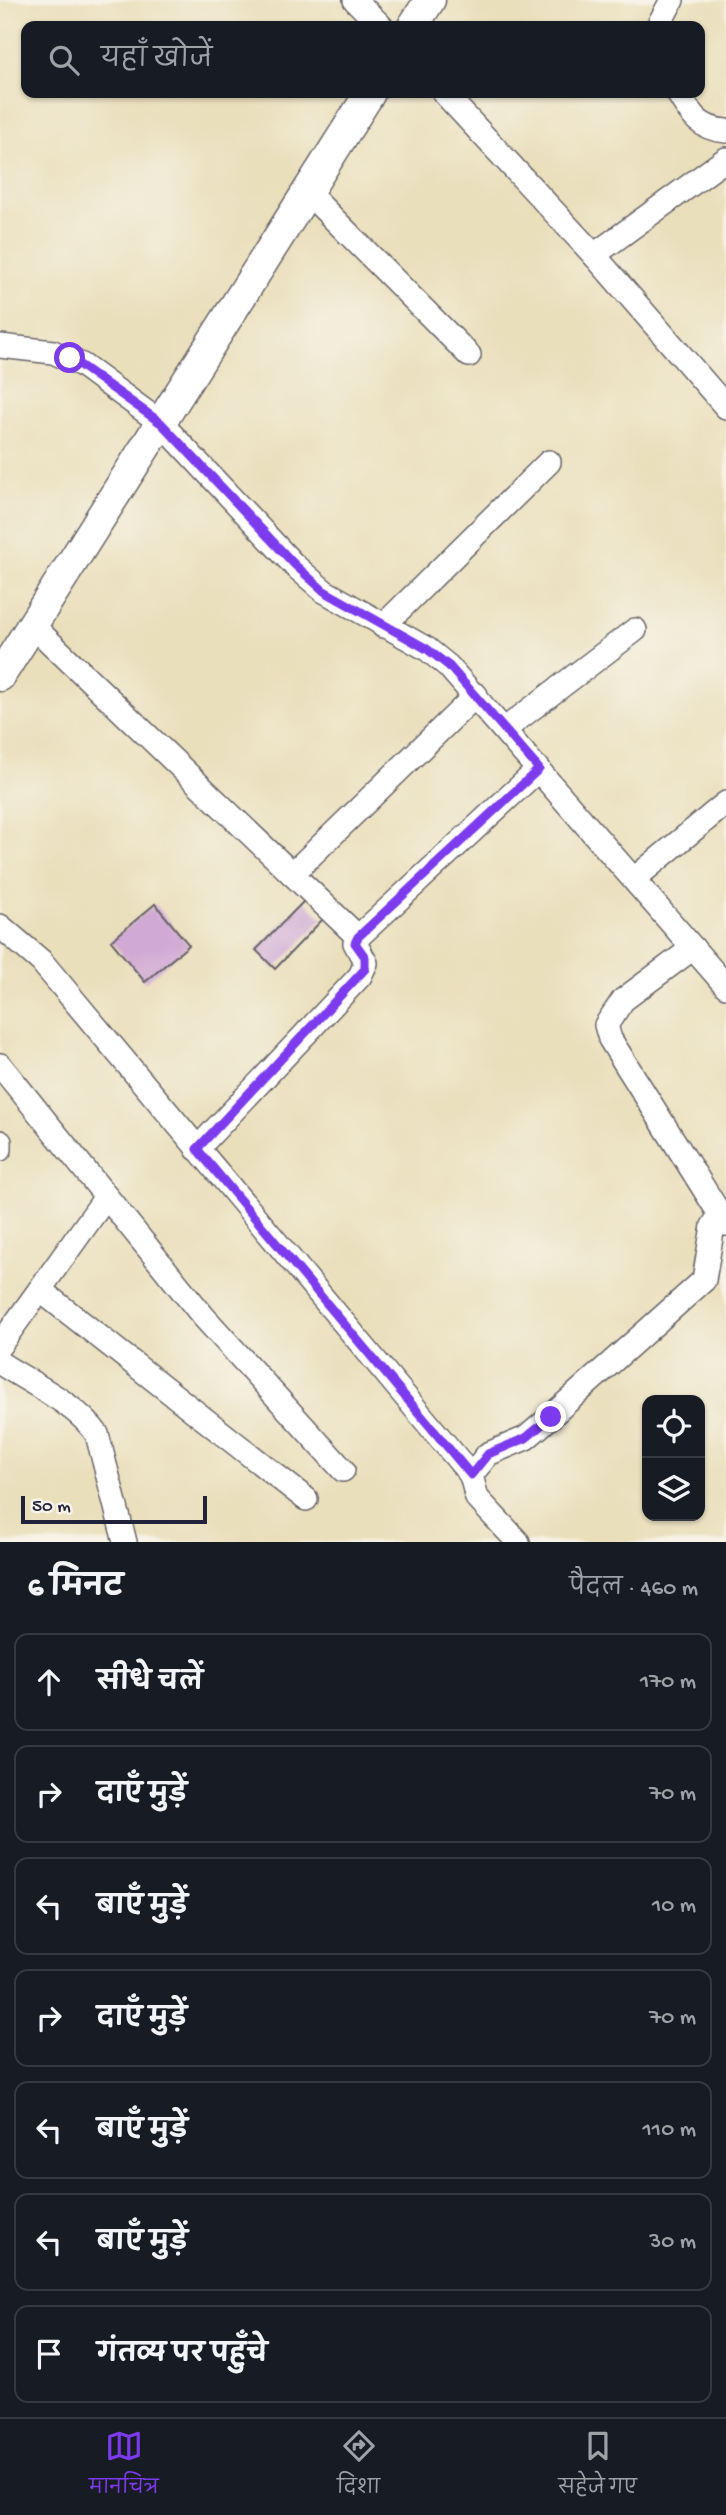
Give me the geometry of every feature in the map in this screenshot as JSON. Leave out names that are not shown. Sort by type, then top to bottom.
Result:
[{"type":"street","points":[[355,0],[377,21]]},
{"type":"street","points":[[416,21],[430,0]]},
{"type":"street","points":[[661,21],[672,0]]},
{"type":"street","points":[[0,676],[367,98]]},
{"type":"street","points":[[449,98],[594,255],[726,407]]},
{"type":"street","points":[[681,98],[696,122],[711,130],[726,131]]},
{"type":"street","points":[[594,255],[726,159]]},
{"type":"street","points":[[307,192],[468,355]]},
{"type":"street","points":[[0,346],[35,348],[70,358],[161,423],[295,565],[324,591],[427,649],[449,666],[477,695],[726,986]]},
{"type":"street","points":[[383,626],[550,462]]},
{"type":"street","points":[[32,625],[358,937]]},
{"type":"street","points":[[505,729],[635,630]]},
{"type":"street","points":[[292,874],[477,695]]},
{"type":"street","points":[[197,1149],[365,969],[365,957],[355,943],[358,937],[539,769]]},
{"type":"street","points":[[634,879],[726,803]]},
{"type":"street","points":[[0,926],[41,961],[471,1475],[477,1498],[518,1542]]},
{"type":"street","points":[[471,1475],[488,1454],[526,1438],[704,1280],[713,1226],[723,1219],[610,1039],[606,1025],[623,1000],[693,948]]},
{"type":"street","points":[[0,1065],[203,1316],[343,1470]]},
{"type":"street","points":[[0,1142],[0,1149]]},
{"type":"street","points":[[0,1345],[106,1197]]},
{"type":"street","points":[[40,1290],[306,1499]]},
{"type":"street","points":[[0,1363],[81,1416],[97,1434],[125,1542]]},
{"type":"building","points":[[304,901],[323,919],[275,969],[256,950]]},
{"type":"building","points":[[155,904],[189,945],[145,982],[111,941]]},
{"type":"route","points":[[70,358],[161,423],[295,565],[324,591],[427,649],[449,666],[539,769],[358,937],[355,943],[366,963],[360,976],[197,1149],[471,1475],[477,1464],[488,1454],[526,1438],[551,1417]]}]
